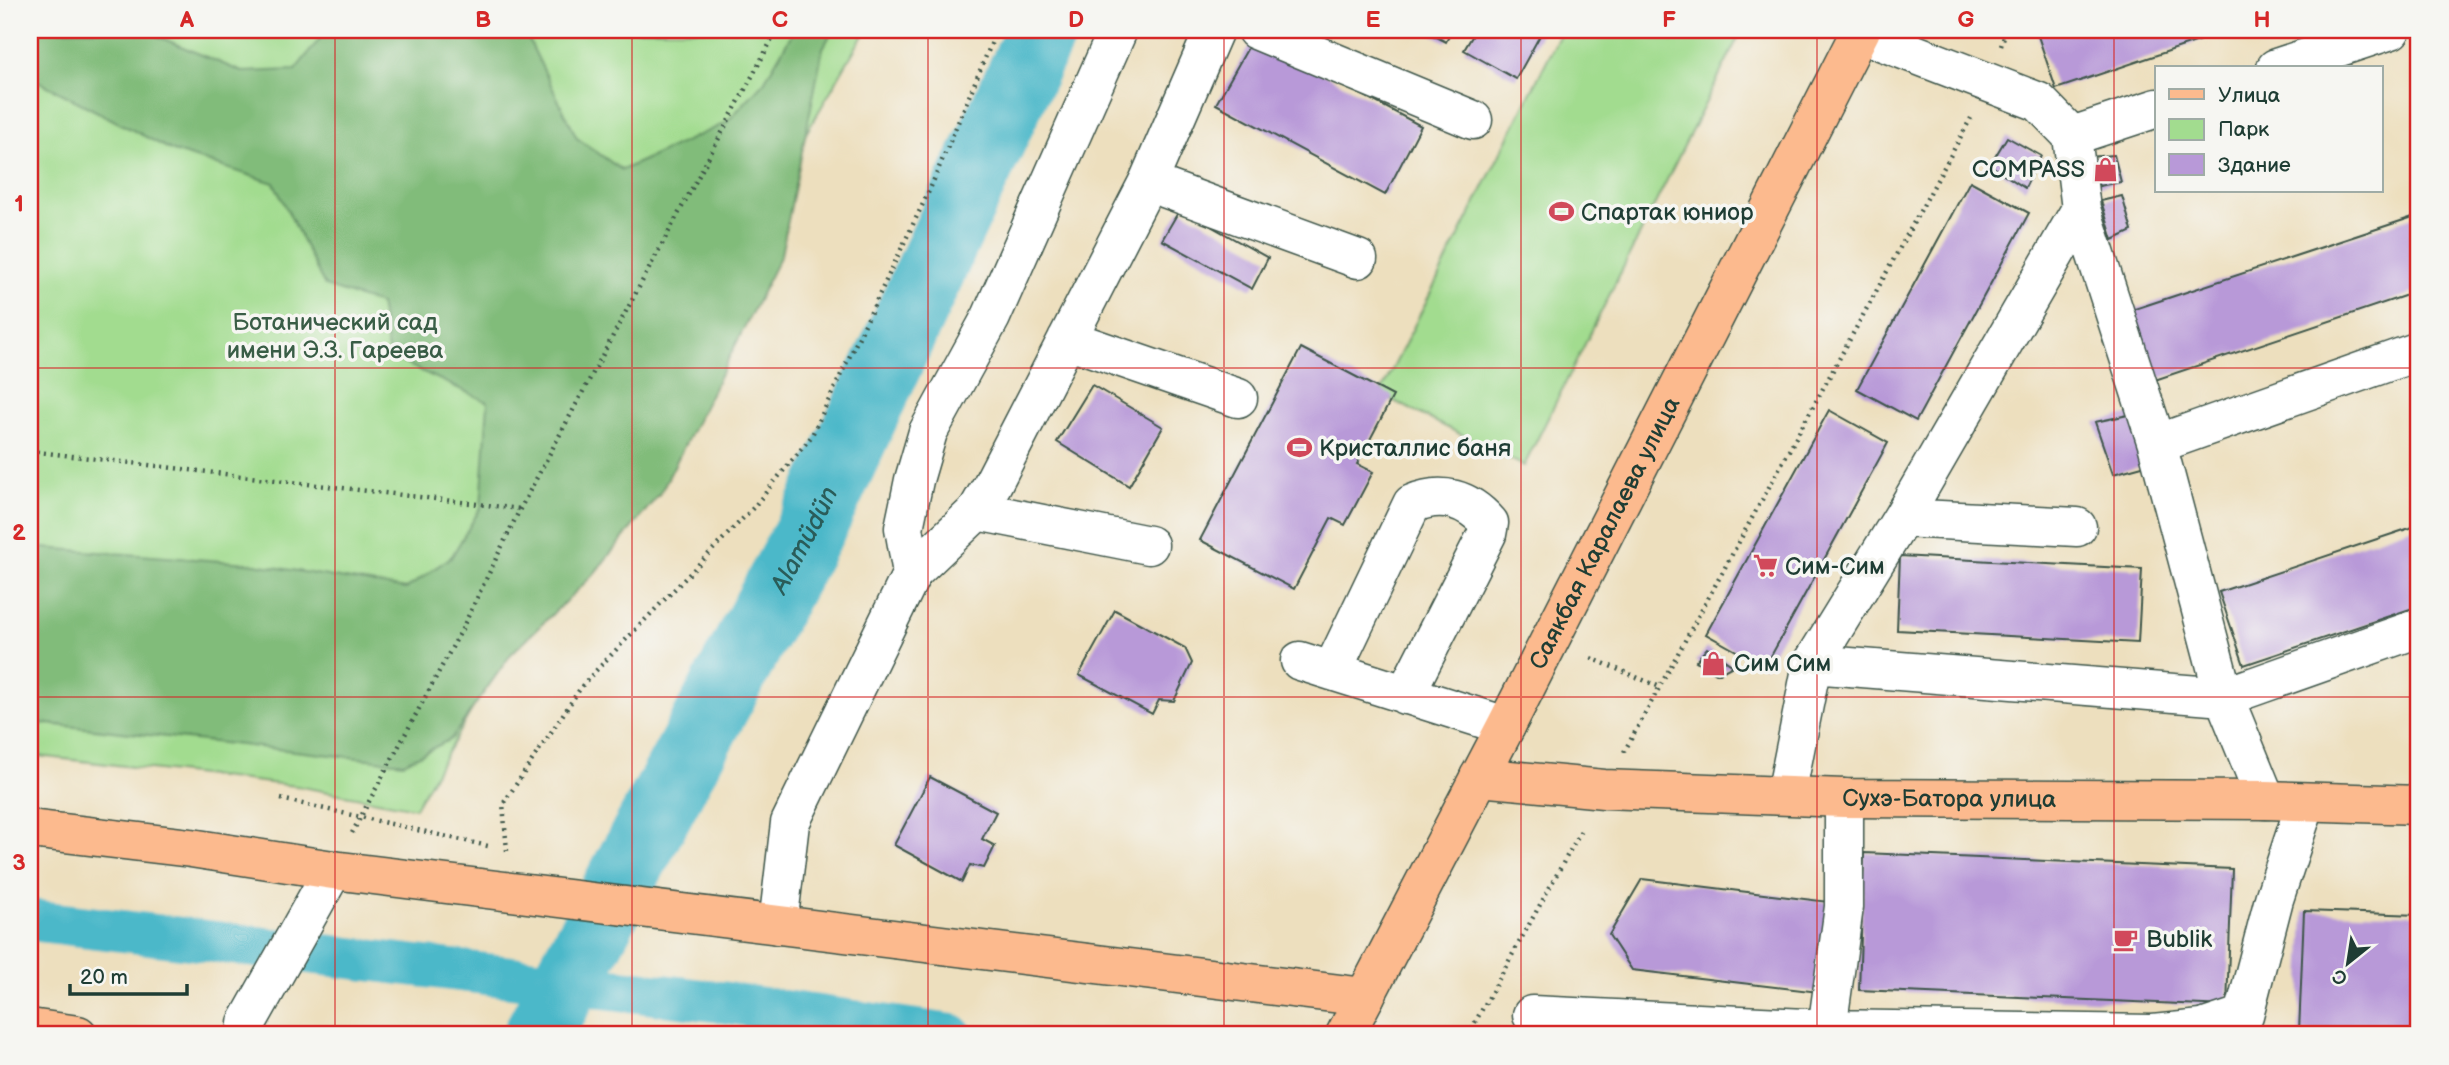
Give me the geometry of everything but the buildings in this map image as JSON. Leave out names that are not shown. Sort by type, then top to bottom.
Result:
[{"type":"main road","name":"Саякбая Каралаева улица","points":[[1345,1035],[1506,726],[1860,31]]},
{"type":"main road","name":"Сухэ-Батора улица","points":[[1479,776],[1604,789],[1844,798],[2266,800],[2419,805]]},
{"type":"main road","points":[[30,829],[191,848],[333,870],[1365,997]]},
{"type":"main road","points":[[30,1028],[78,1035]]},
{"type":"street","points":[[912,573],[904,528],[928,432],[991,317],[1118,30]]},
{"type":"street","points":[[778,925],[790,823],[912,573],[977,511],[1148,182],[1214,30]]},
{"type":"street","points":[[1256,30],[1473,120]]},
{"type":"street","points":[[2282,66],[2391,30]]},
{"type":"street","points":[[1860,31],[2039,102],[2072,136],[2081,209],[2157,444],[2224,697],[2266,800]]},
{"type":"street","points":[[2072,136],[2155,109]]},
{"type":"street","points":[[1148,182],[1358,259]]},
{"type":"street","points":[[1786,795],[1812,664],[1902,517],[2081,209]]},
{"type":"street","points":[[1067,339],[1238,398]]},
{"type":"street","points":[[2157,444],[2419,351]]},
{"type":"street","points":[[1405,695],[1487,534],[1489,523],[1478,510],[1444,496],[1425,498],[1412,504],[1316,666],[1405,695],[1506,726]]},
{"type":"street","points":[[977,511],[1149,545]]},
{"type":"street","points":[[1902,517],[2077,527]]},
{"type":"street","points":[[1812,664],[2224,697],[2419,628]]},
{"type":"street","points":[[1827,1029],[1844,907],[1844,798]]},
{"type":"street","points":[[1532,1015],[1827,1029],[2153,1034],[2245,1025],[2274,899],[2306,802]]},
{"type":"street","points":[[247,1035],[247,1023],[333,870]]},
{"type":"path","points":[[371,800],[462,629],[520,509],[777,30]]},
{"type":"path","points":[[281,799],[507,851],[503,804],[584,683],[753,508],[810,437],[930,189],[997,30]]},
{"type":"path","points":[[1468,1035],[1990,83]]},
{"type":"path","points":[[30,451],[520,509]]},
{"type":"path","points":[[1591,658],[1660,687]]},
{"type":"green space","name":"Ботанический сад имени Э.З. Гареева","points":[[30,30],[866,30],[415,808],[296,786],[30,755]]},
{"type":"green space","points":[[30,30],[143,30],[242,72],[295,70],[327,30],[510,30],[528,38],[577,138],[622,170],[726,123],[764,82],[794,30],[833,30],[823,48],[781,255],[661,492],[593,575],[512,653],[451,739],[404,763],[30,722],[30,547],[249,563],[406,589],[452,556],[481,507],[488,402],[389,356],[380,304],[325,286],[274,183],[173,151],[30,77]]},
{"type":"green space","name":"Спартак юниор","points":[[1562,30],[1742,30],[1524,466],[1380,394]]},
{"type":"waterway","name":"Alamüdün","points":[[538,1035],[816,518],[1042,30]]},
{"type":"waterway","points":[[30,920],[721,1002],[952,1035]]},
{"type":"place","name":"COMPASS","points":[[2105,169]]},
{"type":"place","name":"Спартак юниор","points":[[1561,212]]},
{"type":"place","name":"Кристаллис баня","points":[[1299,448]]},
{"type":"place","name":"Сим-Сим","points":[[1765,566]]},
{"type":"place","name":"Сим Сим","points":[[1714,663]]},
{"type":"place","name":"Bublik","points":[[2126,939]]}]
